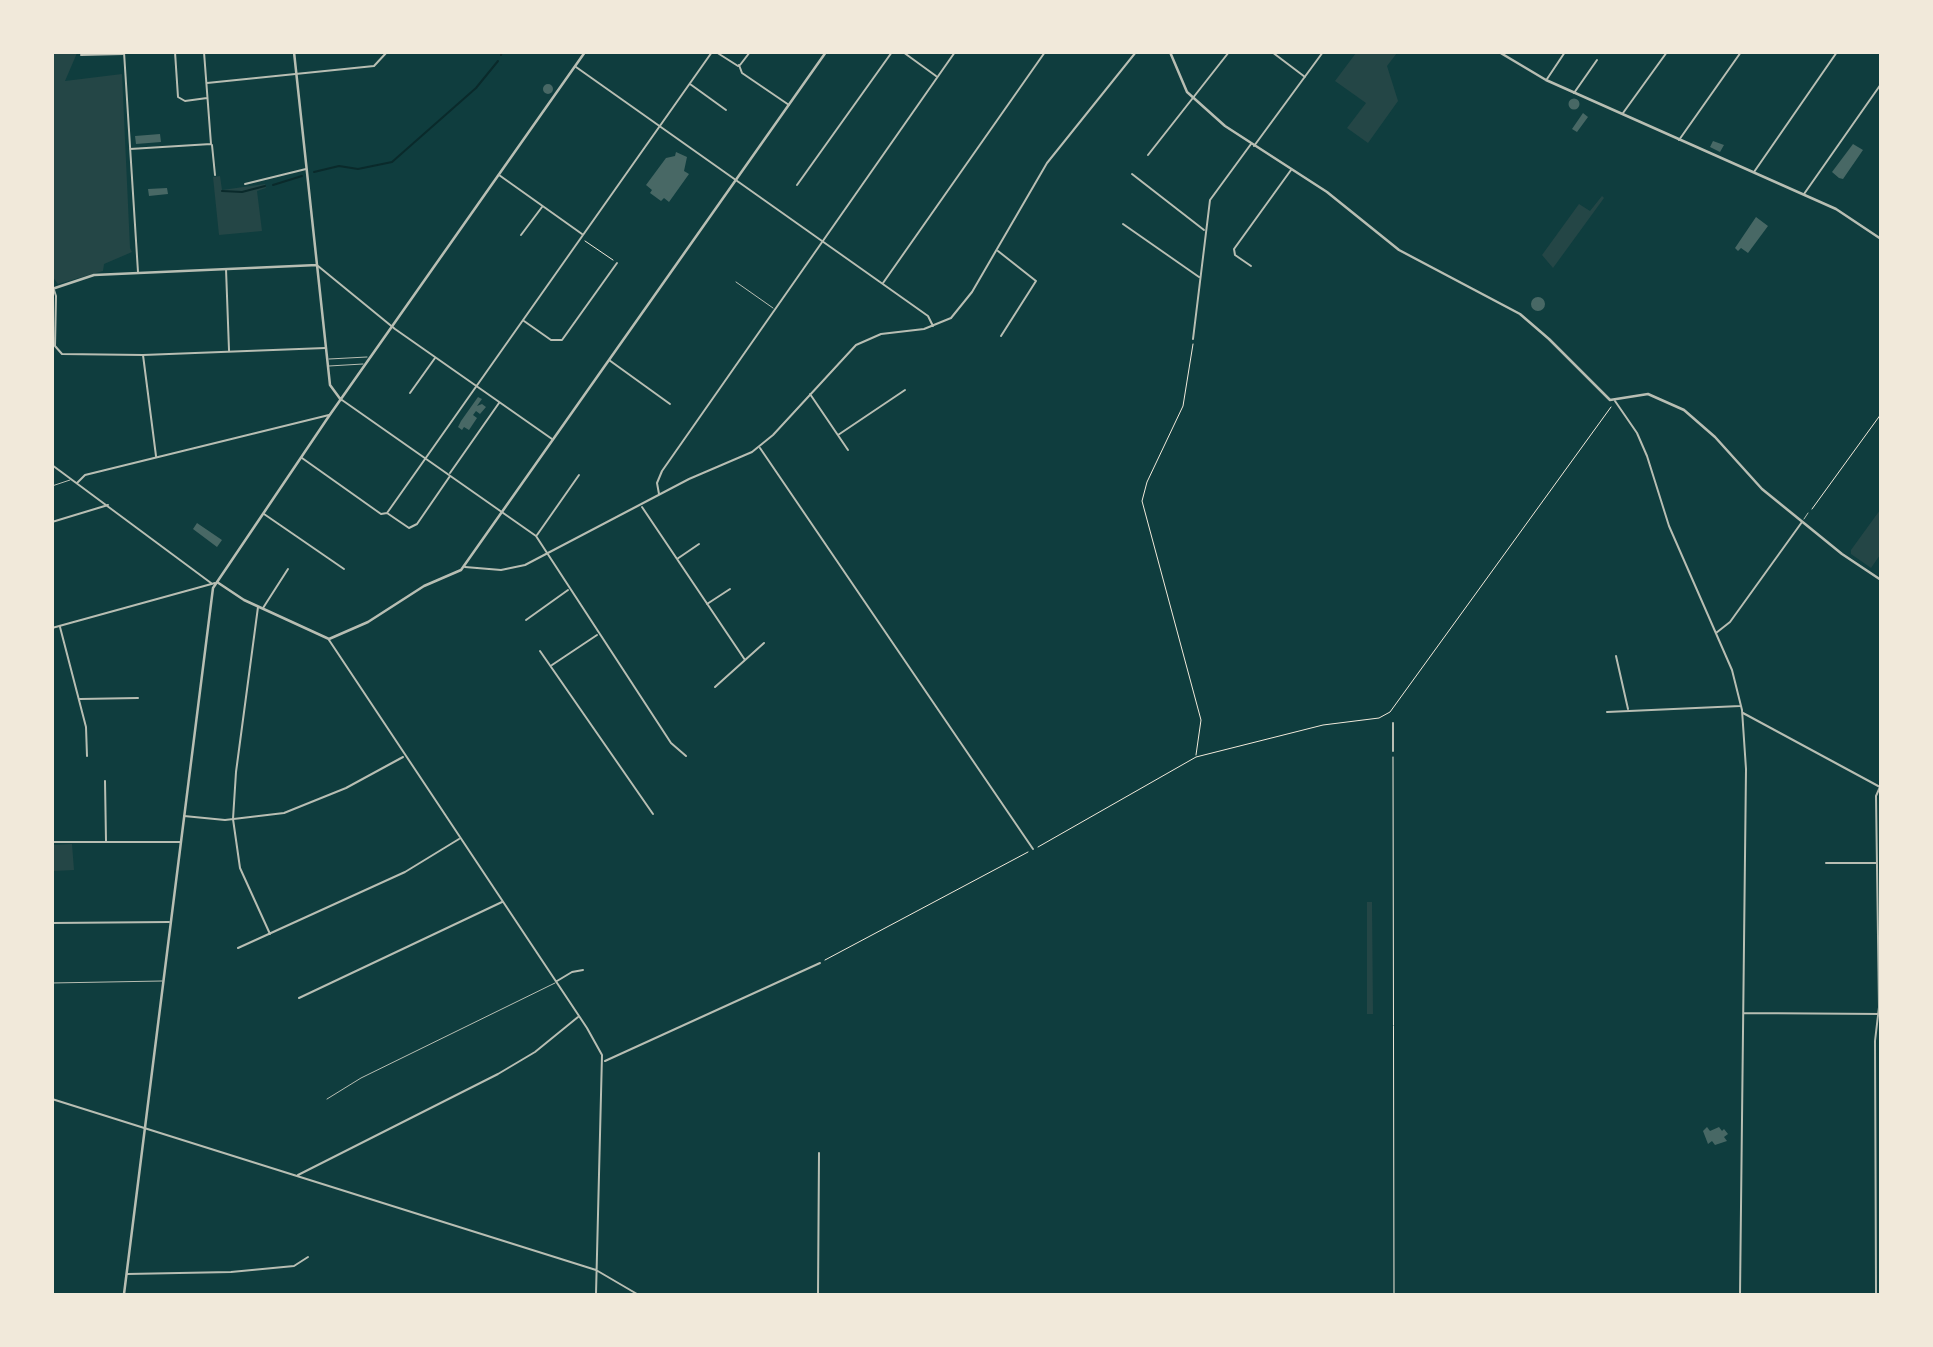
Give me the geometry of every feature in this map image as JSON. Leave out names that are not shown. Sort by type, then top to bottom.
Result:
[{"type":"street","points":[[176,52],[178,97],[185,101],[208,98]]},
{"type":"street","points":[[204,52],[215,175]]},
{"type":"street","points":[[294,52],[331,390],[341,400],[536,536],[546,556],[671,743],[686,756]]},
{"type":"street","points":[[207,83],[374,66],[380,63],[387,52]]},
{"type":"street","points":[[576,52],[582,57]]},
{"type":"street","points":[[124,1294],[169,922],[212,594],[216,582],[585,52]]},
{"type":"street","points":[[387,513],[712,52]]},
{"type":"street","points":[[716,52],[739,65],[742,72],[789,105]]},
{"type":"street","points":[[739,65],[750,52]]},
{"type":"street","points":[[329,639],[368,622],[424,586],[464,566],[826,52]]},
{"type":"street","points":[[797,185],[892,52]]},
{"type":"street","points":[[903,52],[938,77]]},
{"type":"street","points":[[660,495],[657,483],[662,471],[956,52]]},
{"type":"street","points":[[883,284],[1045,52]]},
{"type":"street","points":[[464,566],[470,569],[506,570],[546,556],[640,505],[759,447],[849,351],[868,339],[891,332],[933,327],[947,321],[961,308],[1047,163],[1136,52]]},
{"type":"street","points":[[1170,52],[1179,79],[1194,100],[1252,145],[1330,194],[1399,250],[1520,314],[1615,401],[1644,449],[1669,526],[1732,670],[1742,713],[1746,769],[1740,1294]]},
{"type":"street","points":[[1148,155],[1194,100],[1229,52]]},
{"type":"street","points":[[1272,52],[1305,77]]},
{"type":"street","points":[[1193,339],[1205,230],[1212,195],[1323,52]]},
{"type":"street","points":[[1499,52],[1546,80],[1843,213],[1881,239]]},
{"type":"street","points":[[1546,80],[1565,52]]},
{"type":"street","points":[[1622,114],[1667,52]]},
{"type":"street","points":[[1679,140],[1741,52]]},
{"type":"street","points":[[1753,173],[1838,52]]},
{"type":"street","points":[[82,55],[124,53],[138,273]]},
{"type":"street","points":[[1574,93],[1597,60]]},
{"type":"street","points":[[575,66],[928,316],[933,327]]},
{"type":"street","points":[[690,84],[726,110]]},
{"type":"street","points":[[1803,195],[1881,84]]},
{"type":"street","points":[[130,149],[211,144]]},
{"type":"street","points":[[245,184],[307,169]]},
{"type":"street","points":[[1251,266],[1235,255],[1234,248],[1291,170]]},
{"type":"street","points":[[1132,174],[1205,230]]},
{"type":"street","points":[[499,176],[583,235]]},
{"type":"street","points":[[521,235],[542,206]]},
{"type":"street","points":[[1123,224],[1200,277]]},
{"type":"street","points":[[997,250],[1036,281],[1001,336]]},
{"type":"street","points":[[523,320],[551,340],[562,341],[617,263]]},
{"type":"street","points":[[326,347],[143,355],[60,353],[55,343],[54,288],[92,275],[317,265],[435,358],[553,440]]},
{"type":"street","points":[[226,269],[229,351]]},
{"type":"street","points":[[143,355],[156,457]]},
{"type":"street","points":[[410,393],[435,358]]},
{"type":"street","points":[[610,360],[670,404]]},
{"type":"street","points":[[838,435],[905,390]]},
{"type":"street","points":[[810,394],[849,450]]},
{"type":"street","points":[[1615,401],[1634,394],[1648,394],[1681,408],[1711,432],[1758,486],[1845,556],[1881,580]]},
{"type":"street","points":[[301,457],[381,514],[387,513],[407,527],[414,527],[499,402]]},
{"type":"street","points":[[77,483],[85,475],[330,416]]},
{"type":"street","points":[[759,447],[1033,849]]},
{"type":"street","points":[[52,465],[211,583]]},
{"type":"street","points":[[536,536],[579,475]]},
{"type":"street","points":[[52,522],[108,505]]},
{"type":"street","points":[[640,505],[745,660]]},
{"type":"street","points":[[263,513],[344,569]]},
{"type":"street","points":[[1716,634],[1730,622],[1803,521]]},
{"type":"street","points":[[677,559],[699,544]]},
{"type":"street","points":[[270,934],[240,868],[233,819],[235,779],[260,607],[288,569]]},
{"type":"street","points":[[52,628],[216,582]]},
{"type":"street","points":[[216,582],[221,588],[329,639],[579,1016],[604,1061],[598,1094],[596,1294]]},
{"type":"street","points":[[707,604],[730,589]]},
{"type":"street","points":[[526,620],[569,590]]},
{"type":"street","points":[[60,626],[87,732],[87,756]]},
{"type":"street","points":[[551,666],[598,634]]},
{"type":"street","points":[[715,687],[764,643]]},
{"type":"street","points":[[540,651],[653,814]]},
{"type":"street","points":[[1616,656],[1628,710]]},
{"type":"street","points":[[80,699],[138,698]]},
{"type":"street","points":[[1607,712],[1741,706]]},
{"type":"street","points":[[1742,713],[1880,787],[1876,796],[1880,967],[1879,1014],[1875,1035],[1876,1294]]},
{"type":"street","points":[[1393,723],[1393,751]]},
{"type":"street","points":[[183,816],[233,819],[275,815],[299,808],[366,779],[405,756]]},
{"type":"street","points":[[104,781],[106,842]]},
{"type":"street","points":[[238,948],[405,872],[460,838]]},
{"type":"street","points":[[52,842],[180,842]]},
{"type":"street","points":[[1826,863],[1877,863]]},
{"type":"street","points":[[299,998],[502,901]]},
{"type":"street","points":[[52,923],[169,922]]},
{"type":"street","points":[[604,1061],[818,964],[814,960]]},
{"type":"street","points":[[556,982],[572,972],[583,970]]},
{"type":"street","points":[[1743,1013],[1879,1014]]},
{"type":"street","points":[[297,1176],[498,1074],[540,1048],[579,1016]]},
{"type":"street","points":[[52,1099],[596,1270],[637,1294]]},
{"type":"street","points":[[818,1294],[819,1153]]},
{"type":"street","points":[[127,1274],[231,1272],[295,1266],[308,1257]]},
{"type":"lane","points":[[736,282],[775,310]]},
{"type":"lane","points":[[327,359],[369,359]]},
{"type":"lane","points":[[328,366],[365,366]]},
{"type":"lane","points":[[52,486],[71,478]]},
{"type":"lane","points":[[1803,521],[1808,513]]},
{"type":"lane","points":[[52,983],[162,981]]},
{"type":"lane","points":[[327,1099],[353,1082],[556,982]]},
{"type":"path","points":[[583,239],[617,263]]},
{"type":"path","points":[[1193,339],[1183,406],[1147,482],[1142,501],[1201,720],[1201,738],[1195,758]]},
{"type":"path","points":[[818,964],[1033,849],[1195,758],[1323,725],[1379,718],[1390,712],[1615,401]]},
{"type":"path","points":[[1808,513],[1881,414]]},
{"type":"path","points":[[1393,751],[1394,1294]]},
{"type":"shaded area","points":[[52,53],[77,53],[65,81],[122,74],[132,252],[104,264],[103,271],[58,284],[52,276]]},
{"type":"shaded area","points":[[1356,53],[1397,53],[1387,66],[1398,101],[1368,143],[1347,128],[1366,103],[1335,81]]},
{"type":"shaded area","points":[[220,176],[222,190],[265,184],[266,188],[257,191],[262,231],[219,235],[213,177]]},
{"type":"shaded area","points":[[1602,196],[1604,198],[1553,268],[1542,255],[1579,204],[1590,211]]},
{"type":"shaded area","points":[[1880,510],[1880,555],[1871,568],[1851,554],[1851,550]]},
{"type":"shaded area","points":[[72,844],[74,870],[53,871],[53,845]]},
{"type":"shaded area","points":[[1367,902],[1372,902],[1373,1014],[1367,1014]]},
{"type":"building","points":[[548,84],[552,85],[552,93],[548,94],[544,93],[543,89],[544,85]]},
{"type":"building","points":[[1574,99],[1578,100],[1578,108],[1574,109],[1570,108],[1569,104],[1570,100]]},
{"type":"building","points":[[1583,113],[1588,117],[1577,132],[1572,129]]},
{"type":"building","points":[[160,134],[161,142],[136,144],[135,136]]},
{"type":"building","points":[[1713,141],[1724,145],[1720,152],[1710,147]]},
{"type":"building","points":[[1853,144],[1863,150],[1843,179],[1839,178],[1832,172]]},
{"type":"building","points":[[676,152],[687,157],[684,171],[689,174],[669,202],[664,198],[661,201],[650,193],[652,190],[646,185],[666,158],[675,156]]},
{"type":"building","points":[[167,188],[168,194],[149,196],[148,189]]},
{"type":"building","points":[[1756,217],[1768,226],[1748,253],[1741,248],[1738,251],[1735,248]]},
{"type":"building","points":[[1538,297],[1543,299],[1543,309],[1538,311],[1533,309],[1531,304],[1533,299]]},
{"type":"building","points":[[478,397],[482,399],[477,406],[482,404],[486,407],[480,414],[476,411],[473,415],[477,418],[469,430],[464,427],[462,430],[458,427]]},
{"type":"building","points":[[197,523],[222,540],[217,547],[193,529]]},
{"type":"building","points":[[1707,1127],[1710,1131],[1719,1127],[1722,1131],[1724,1129],[1728,1134],[1724,1137],[1727,1141],[1715,1145],[1712,1141],[1708,1144],[1703,1131]]},
{"type":"waterway","points":[[314,172],[339,166],[358,169],[392,162],[476,88],[498,61]]},
{"type":"waterway","points":[[273,185],[302,176]]},
{"type":"waterway","points":[[222,191],[242,192],[265,186]]}]
